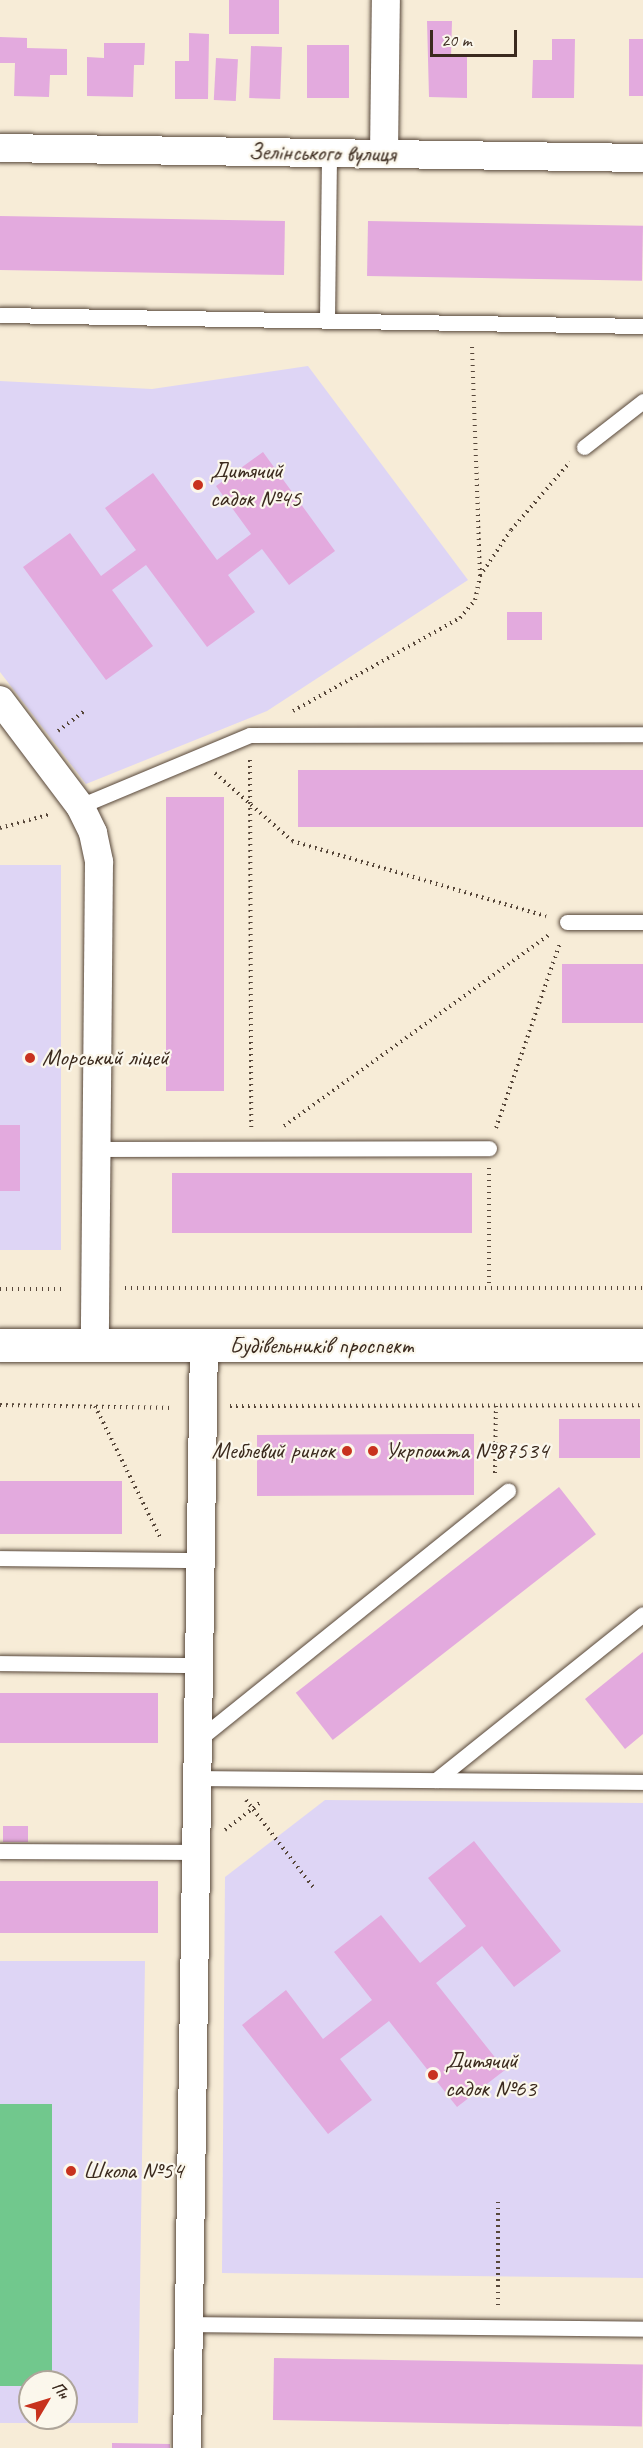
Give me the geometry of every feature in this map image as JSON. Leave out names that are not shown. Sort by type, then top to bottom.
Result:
[{"type":"main road","name":"Будівельників проспект","points":[[0,1346],[643,1345]]},
{"type":"street","points":[[384,154],[386,0]]},
{"type":"street","name":"Зелінського вулиця","points":[[0,148],[643,158]]},
{"type":"street","points":[[0,700],[80,806],[93,833],[99,862],[95,1346]]},
{"type":"street","points":[[187,2448],[204,1346]]},
{"type":"lane","points":[[327,320],[329,153]]},
{"type":"lane","points":[[0,315],[643,326]]},
{"type":"lane","points":[[584,447],[643,401]]},
{"type":"lane","points":[[80,806],[250,735],[643,734]]},
{"type":"lane","points":[[567,922],[643,922]]},
{"type":"lane","points":[[96,1149],[489,1148]]},
{"type":"lane","points":[[198,1740],[508,1491]]},
{"type":"lane","points":[[0,1558],[201,1560]]},
{"type":"lane","points":[[436,1780],[643,1614]]},
{"type":"lane","points":[[0,1664],[199,1665]]},
{"type":"lane","points":[[197,1778],[643,1782]]},
{"type":"lane","points":[[0,1851],[196,1852]]},
{"type":"lane","points":[[189,2324],[643,2329]]},
{"type":"path","points":[[290,713],[460,618],[476,600],[480,576],[472,323]]},
{"type":"path","points":[[480,576],[546,487],[584,447]]},
{"type":"path","points":[[250,735],[252,1149]]},
{"type":"path","points":[[196,758],[292,841],[567,922]]},
{"type":"path","points":[[0,828],[80,806]]},
{"type":"path","points":[[489,1288],[489,1148],[567,922]]},
{"type":"path","points":[[252,1149],[567,922]]},
{"type":"path","points":[[0,1289],[643,1288]]},
{"type":"path","points":[[224,1406],[643,1404]]},
{"type":"path","points":[[495,1501],[496,1405]]},
{"type":"path","points":[[0,1406],[173,1406]]},
{"type":"path","points":[[95,1406],[171,1560]]},
{"type":"path","points":[[229,1778],[314,1887]]},
{"type":"path","points":[[196,1852],[292,1778]]},
{"type":"path","points":[[498,2201],[498,2327]]},
{"type":"shaded area","name":"Дитячий садок №45","points":[[308,366],[468,580],[267,711],[86,784],[0,672],[0,381],[152,389]]},
{"type":"shaded area","name":"Морський ліцей","points":[[0,865],[61,865],[61,1250],[0,1250]]},
{"type":"shaded area","name":"Дитячий садок №63","points":[[325,1800],[643,1803],[643,2278],[222,2273],[225,1877]]},
{"type":"shaded area","name":"Школа №54","points":[[0,1961],[145,1961],[138,2423],[78,2423],[78,2370],[18,2370],[18,2423],[0,2423]]},
{"type":"green space","points":[[0,2104],[52,2104],[52,2370],[18,2370],[18,2386],[0,2386]]},
{"type":"building","points":[[229,0],[279,0],[279,34],[229,34]]},
{"type":"building","points":[[427,21],[452,21],[451,57],[467,57],[467,98],[429,97]]},
{"type":"building","points":[[189,33],[209,34],[208,99],[175,99],[175,61],[189,61]]},
{"type":"building","points":[[0,37],[27,38],[27,48],[67,49],[67,75],[50,75],[49,97],[14,96],[15,63],[0,63]]},
{"type":"building","points":[[552,39],[575,39],[574,98],[532,98],[533,60],[552,60]]},
{"type":"building","points":[[629,39],[643,39],[643,96],[629,96]]},
{"type":"building","points":[[104,43],[145,43],[144,65],[134,65],[133,97],[87,96],[87,57],[104,58]]},
{"type":"building","points":[[307,45],[349,45],[349,98],[307,98]]},
{"type":"building","points":[[251,46],[282,47],[280,99],[249,98]]},
{"type":"building","points":[[216,58],[238,59],[236,101],[214,100]]},
{"type":"building","points":[[0,216],[285,221],[284,275],[0,270]]},
{"type":"building","points":[[368,221],[643,226],[642,281],[367,276]]},
{"type":"building","points":[[263,452],[335,551],[289,585],[262,549],[228,575],[255,612],[207,647],[146,565],[112,590],[153,646],[106,680],[23,567],[70,533],[101,576],[136,550],[105,508],[153,473],[217,560],[251,534],[216,486]]},
{"type":"building","points":[[507,612],[542,612],[542,640],[507,640]]},
{"type":"building","points":[[298,770],[643,770],[643,827],[298,827]]},
{"type":"building","points":[[166,797],[224,797],[224,1091],[166,1091]]},
{"type":"building","points":[[562,964],[643,964],[643,1023],[562,1023]]},
{"type":"building","points":[[0,1125],[20,1125],[20,1191],[0,1191]]},
{"type":"building","points":[[172,1173],[472,1173],[472,1233],[172,1233]]},
{"type":"building","points":[[559,1419],[640,1419],[640,1458],[559,1458]]},
{"type":"building","points":[[474,1434],[474,1495],[257,1496],[257,1435]]},
{"type":"building","points":[[0,1481],[122,1481],[122,1534],[0,1534]]},
{"type":"building","points":[[559,1487],[596,1534],[333,1740],[296,1693]]},
{"type":"building","points":[[643,1652],[643,1734],[625,1749],[585,1699]]},
{"type":"building","points":[[0,1693],[158,1693],[158,1743],[0,1743]]},
{"type":"building","points":[[3,1826],[28,1826],[28,1842],[3,1842]]},
{"type":"building","points":[[474,1841],[561,1951],[514,1987],[482,1946],[436,1983],[505,2070],[457,2107],[389,2021],[340,2059],[372,2100],[328,2134],[242,2025],[286,1990],[323,2039],[372,2000],[334,1952],[381,1915],[420,1963],[466,1926],[428,1878]]},
{"type":"building","points":[[0,1881],[158,1881],[158,1933],[0,1933]]},
{"type":"building","points":[[274,2358],[643,2364],[642,2426],[273,2420]]},
{"type":"building","points":[[112,2443],[170,2444],[170,2448],[112,2448]]},
{"type":"place","name":"Дитячий садок №45","points":[[198,485]]},
{"type":"place","name":"Морський ліцей","points":[[30,1058]]},
{"type":"place","name":"Меблевий ринок","points":[[347,1451]]},
{"type":"place","name":"Укрпошта №87534","points":[[373,1451]]},
{"type":"place","name":"Дитячий садок №63","points":[[433,2075]]},
{"type":"place","name":"Школа №54","points":[[71,2171]]}]
